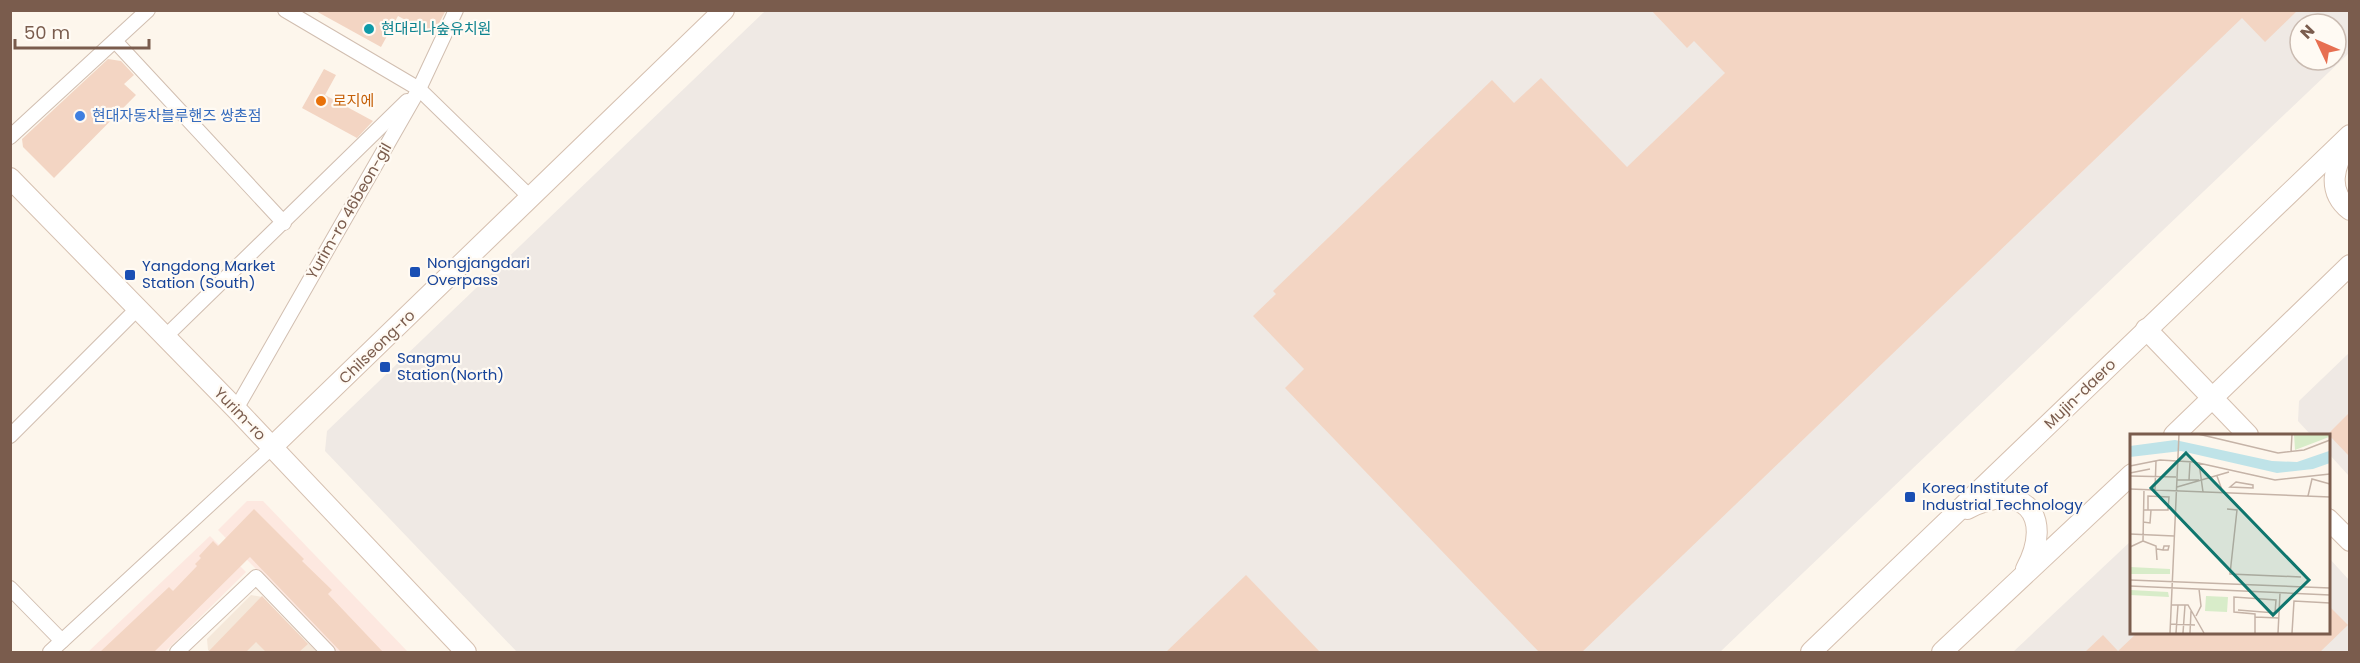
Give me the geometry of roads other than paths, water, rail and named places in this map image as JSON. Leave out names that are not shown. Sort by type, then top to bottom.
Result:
[{"type":"main road","name":"Chilseong-ro","points":[[272,448],[720,12]]},
{"type":"main road","name":"Mujin-daero","points":[[1811,652],[2349,135]]},
{"type":"main road","points":[[2349,141],[2335,171],[2334,185],[2338,198],[2349,210]]},
{"type":"main road","name":"Yurim-ro","points":[[10,178],[236,409],[466,652]]},
{"type":"main road","points":[[2175,434],[2349,265]]},
{"type":"main road","points":[[2146,330],[2247,434]]},
{"type":"main road","points":[[1942,652],[2130,476]]},
{"type":"main road","points":[[1954,516],[1981,502],[2003,498],[2018,500],[2028,508],[2036,522],[2038,535],[2035,550],[2020,580]]},
{"type":"main road","points":[[2330,521],[2349,541]]},
{"type":"street","points":[[10,137],[148,10]]},
{"type":"street","points":[[285,10],[419,89],[531,198]]},
{"type":"street","name":"Yurim-ro 46beon-gil","points":[[236,409],[419,89],[456,10]]},
{"type":"street","points":[[115,41],[284,223]]},
{"type":"street","points":[[165,337],[419,89]]},
{"type":"street","points":[[10,436],[137,309]]},
{"type":"street","name":"Chilseong-ro","points":[[50,652],[272,448]]},
{"type":"street","points":[[177,652],[193,647],[256,577],[328,652]]},
{"type":"street","points":[[10,588],[62,641]]},
{"type":"place","name":"현대리나숲유치원","points":[[369,29]]},
{"type":"place","name":"로지에","points":[[321,101]]},
{"type":"place","name":"현대자동차블루핸즈 쌍촌점","points":[[80,116]]},
{"type":"place","name":"Nongjangdari Overpass","points":[[415,272]]},
{"type":"place","name":"Yangdong Market Station (South)","points":[[130,275]]},
{"type":"place","name":"Sangmu Station(North)","points":[[385,367]]},
{"type":"place","name":"Korea Institute of Industrial Technology","points":[[1910,497]]}]
